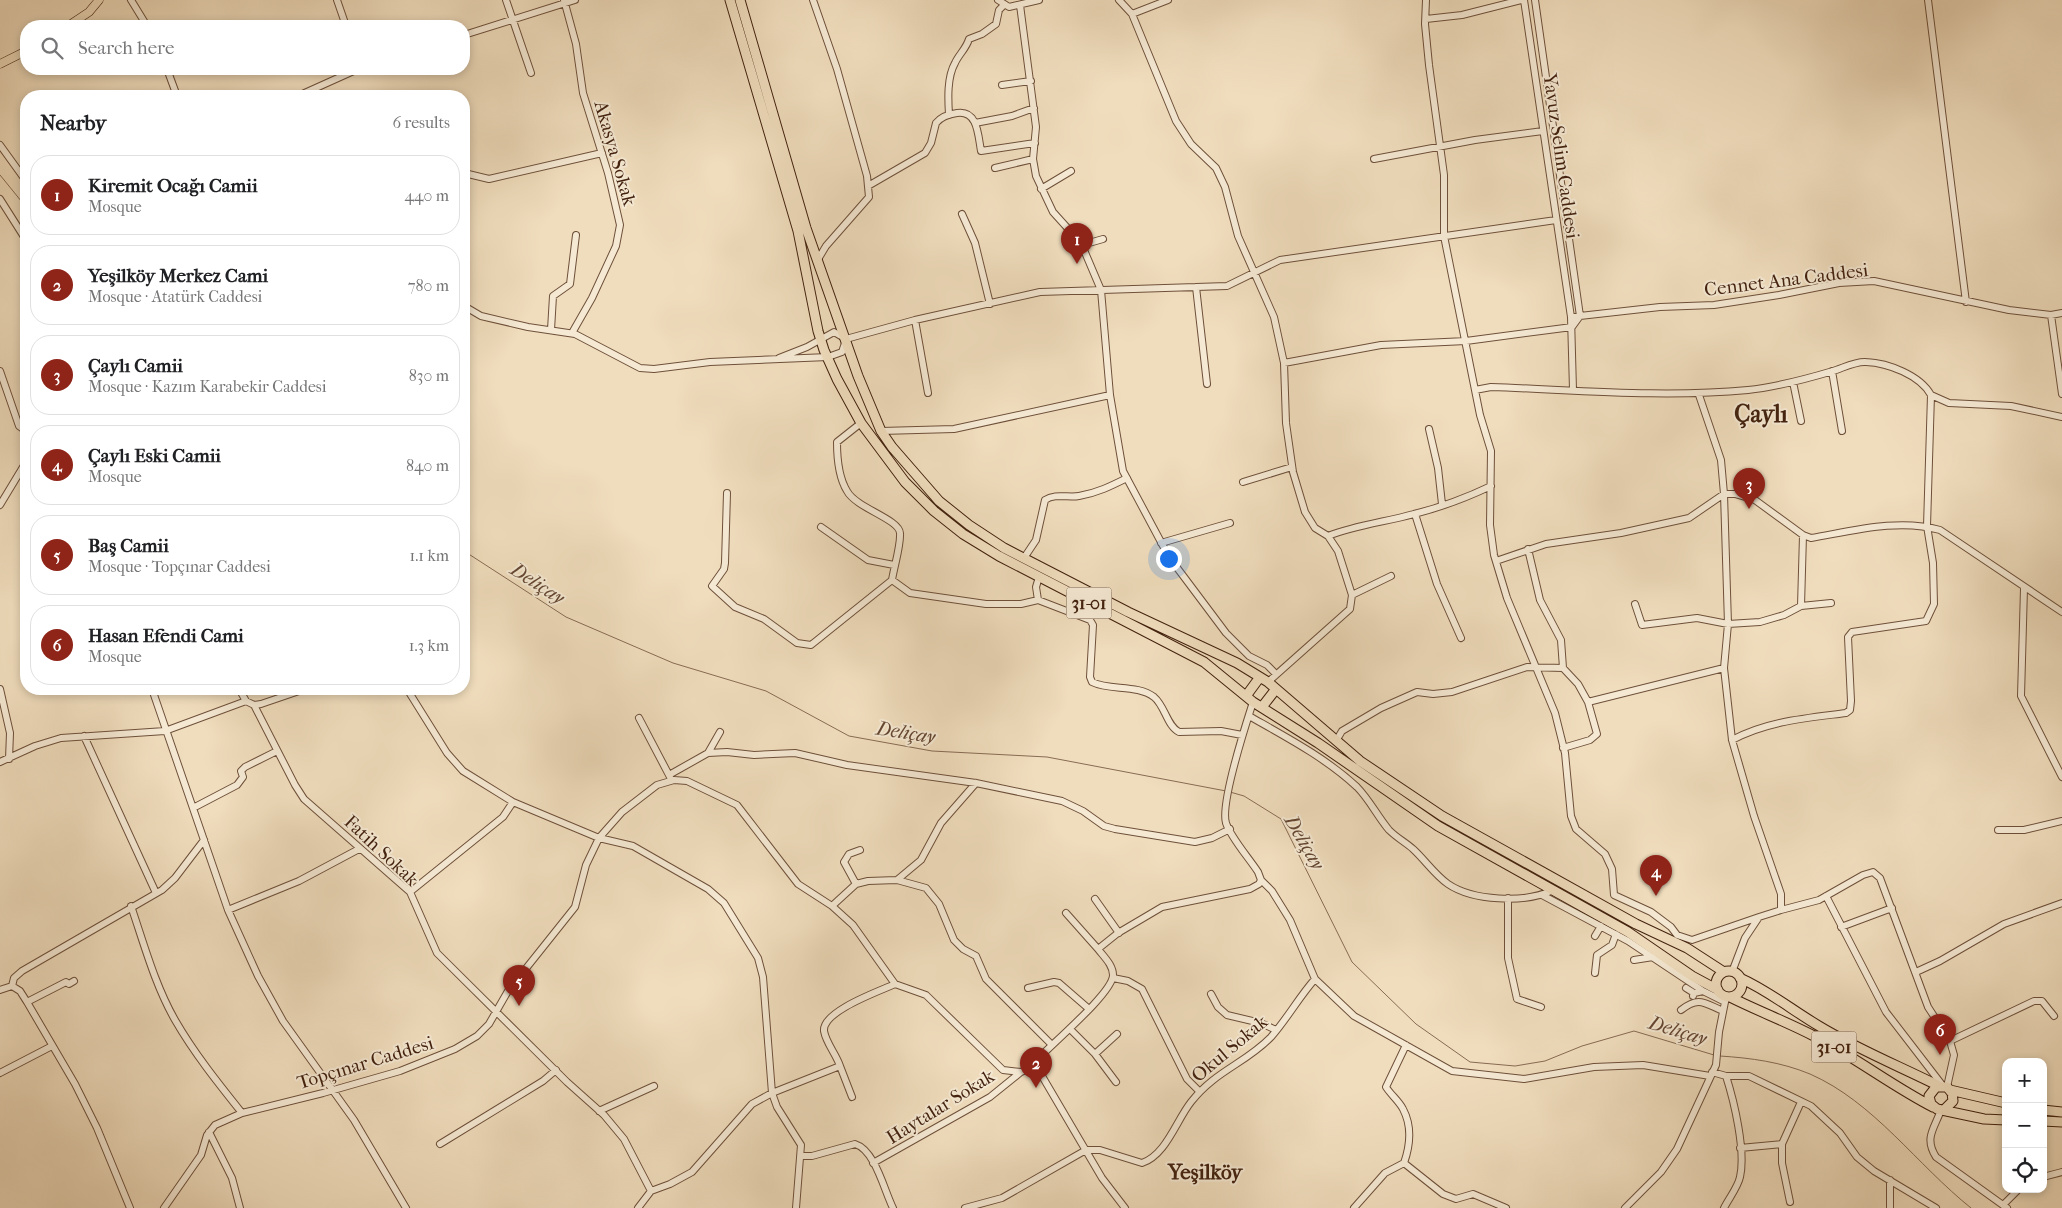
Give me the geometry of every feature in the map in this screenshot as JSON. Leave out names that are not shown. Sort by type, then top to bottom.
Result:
[{"type":"highway","name":"31-01","points":[[730,0],[748,67],[798,231],[820,339],[837,379],[861,423],[905,482],[934,511],[963,534],[1039,577],[1204,662],[1249,699],[1318,743],[1438,826],[1547,893],[1628,932],[1692,976],[1718,990]]},
{"type":"highway","name":"31-01","points":[[740,0],[774,123],[817,261],[858,376],[881,431],[912,473],[940,501],[969,525],[1024,558],[1128,612],[1228,659],[1268,683],[1336,741],[1383,777],[1442,816],[1636,924],[1687,948],[1728,972]]},
{"type":"highway","points":[[1249,699],[1268,683]]},
{"type":"highway","points":[[1262,707],[1268,683]]},
{"type":"highway","points":[[1728,972],[1740,978],[1741,989],[1737,995],[1727,999],[1718,990],[1717,980],[1728,972]]},
{"type":"highway","name":"31-01","points":[[1740,978],[1776,997],[1817,1026],[1859,1049],[1945,1087],[2002,1102]]},
{"type":"highway","name":"31-01","points":[[1727,999],[1813,1036],[1850,1056],[1904,1092],[1940,1109],[1984,1119],[2002,1120]]},
{"type":"highway","points":[[1945,1087],[1953,1101],[1940,1109],[1929,1096],[1932,1089],[1945,1087]]},
{"type":"highway","points":[[2047,1110],[2062,1112]]},
{"type":"highway","points":[[2047,1121],[2062,1122]]},
{"type":"main road","points":[[77,20],[89,12],[99,0]]},
{"type":"main road","points":[[0,64],[20,55]]},
{"type":"street","points":[[132,0],[144,20]]},
{"type":"street","points":[[337,0],[344,20]]},
{"type":"street","points":[[506,0],[531,73]]},
{"type":"street","points":[[470,33],[564,1],[575,0]]},
{"type":"street","points":[[813,0],[837,69],[867,176],[869,197],[826,246],[817,261]]},
{"type":"street","points":[[998,0],[1004,5],[1020,5],[1039,0]]},
{"type":"street","points":[[1119,0],[1132,14],[1176,121],[1191,144],[1216,168],[1225,187],[1238,236],[1274,318],[1284,364],[1286,423],[1292,466],[1305,512],[1315,528],[1328,536],[1338,550],[1352,595],[1350,609],[1268,683]]},
{"type":"street","points":[[1132,14],[1168,0]]},
{"type":"street","points":[[1426,0],[1429,65],[1444,175],[1444,236],[1480,415],[1491,451],[1490,524],[1496,561],[1507,598],[1555,713],[1564,748],[1571,816],[1576,829],[1605,854],[1612,869],[1614,895],[1651,912],[1671,927],[1677,935],[1692,940],[1826,896],[1863,875],[1873,872],[1880,878],[1928,1007],[1950,1041],[1954,1055],[1945,1087]]},
{"type":"street","points":[[1426,19],[1462,15],[1522,0]]},
{"type":"street","name":"Yavuz Selim Caddesi","points":[[1522,0],[1571,317],[1573,390]]},
{"type":"street","name":"Yavuz Selim Caddesi","points":[[1535,0],[1580,316]]},
{"type":"street","points":[[1928,0],[1966,302]]},
{"type":"street","name":"Akasya Sokak","points":[[564,1],[576,44],[584,93],[620,225],[616,246],[592,298],[572,333]]},
{"type":"street","points":[[949,114],[950,82],[955,62],[963,53],[969,39],[982,34],[996,24],[999,10],[1004,5]]},
{"type":"street","points":[[1020,5],[1036,127],[1033,159],[1041,189],[1053,212],[1082,245],[1101,290],[1110,395],[1123,471],[1169,557],[1226,633],[1249,656],[1267,665],[1276,674]]},
{"type":"street","points":[[170,75],[175,90]]},
{"type":"street","points":[[311,90],[344,75]]},
{"type":"street","points":[[1002,85],[1031,81]]},
{"type":"street","points":[[976,123],[1012,116],[1034,108]]},
{"type":"street","points":[[868,186],[925,153],[931,143],[936,123],[949,114],[964,112],[970,114],[976,123],[981,151],[1035,143]]},
{"type":"street","points":[[1374,159],[1543,131]]},
{"type":"street","points":[[0,145],[20,173]]},
{"type":"street","points":[[470,174],[489,179],[602,154]]},
{"type":"street","points":[[995,168],[1033,159]]},
{"type":"street","points":[[1041,189],[1071,171]]},
{"type":"street","points":[[0,200],[20,231]]},
{"type":"street","points":[[962,214],[975,243],[990,304]]},
{"type":"street","points":[[779,358],[807,347],[834,332],[846,338],[915,320],[1040,292],[1227,286],[1248,278],[1255,271],[1288,259],[1556,220]]},
{"type":"street","points":[[551,330],[553,296],[570,284],[576,235]]},
{"type":"street","points":[[1082,245],[1103,239]]},
{"type":"street","name":"Cennet Ana Caddesi","points":[[1571,317],[1660,307],[1714,304],[1779,295],[1839,283],[1874,280],[1966,302],[2051,316],[2062,313]]},
{"type":"street","points":[[1196,287],[1207,384]]},
{"type":"street","points":[[470,310],[481,316],[572,333],[640,368],[654,370],[710,362],[828,357],[842,352],[846,338]]},
{"type":"street","points":[[1284,364],[1381,345],[1466,341],[1572,326],[1580,316]]},
{"type":"street","points":[[2051,316],[2062,394]]},
{"type":"street","points":[[915,320],[928,393]]},
{"type":"street","points":[[1475,390],[1491,387],[1699,395],[1753,389],[1792,382],[1863,362],[1884,364],[1903,373],[1927,389],[1931,396],[1927,526],[1933,563],[1934,604],[1931,615],[1926,621],[1852,632],[1848,638],[1850,710],[1846,713],[1786,721],[1751,729],[1732,740]]},
{"type":"street","points":[[0,371],[20,426]]},
{"type":"street","points":[[1832,371],[1842,431]]},
{"type":"street","points":[[1792,382],[1801,421]]},
{"type":"street","points":[[881,431],[954,429],[1110,395]]},
{"type":"street","points":[[1699,395],[1721,460],[1724,494],[1728,624],[1724,668],[1732,740],[1754,816],[1781,894],[1781,910]]},
{"type":"street","points":[[1931,396],[1949,403],[2011,406],[2062,417]]},
{"type":"street","points":[[727,492],[724,570],[712,586],[735,607],[764,619],[797,643],[811,645],[892,580],[900,533],[895,524],[858,503],[844,486],[837,442],[849,430],[861,423]]},
{"type":"street","points":[[1429,430],[1438,468],[1442,504]]},
{"type":"street","points":[[1243,482],[1292,466]]},
{"type":"street","points":[[0,505],[20,472]]},
{"type":"street","points":[[1024,558],[1036,540],[1044,500],[1053,496],[1079,496],[1105,489],[1127,478]]},
{"type":"street","points":[[1328,536],[1351,527],[1415,514],[1472,496],[1490,486]]},
{"type":"street","points":[[1496,561],[1546,544],[1595,538],[1665,525],[1690,518],[1724,494],[1736,494],[1756,500],[1804,535],[1811,538],[1877,526],[1927,526],[1940,530],[2062,612]]},
{"type":"street","points":[[1415,514],[1437,584],[1461,638]]},
{"type":"street","points":[[1161,543],[1230,523]]},
{"type":"street","points":[[822,527],[868,560],[894,565]]},
{"type":"street","points":[[1801,606],[1804,535]]},
{"type":"street","points":[[1528,549],[1540,600],[1561,640],[1563,668],[1578,684],[1588,702],[1597,734],[1590,740],[1564,748]]},
{"type":"street","points":[[1352,595],[1391,576]]},
{"type":"street","points":[[1038,600],[1036,587],[1039,577]]},
{"type":"street","points":[[892,580],[910,593],[986,604],[1021,604],[1038,600],[1090,620],[1093,625],[1090,677],[1092,682],[1147,693],[1154,697],[1161,705],[1174,729],[1179,732],[1221,731],[1242,735]]},
{"type":"street","points":[[2024,588],[2021,696],[2062,777]]},
{"type":"street","points":[[1635,604],[1642,625],[1697,618],[1728,624],[1760,622],[1784,615],[1801,606],[1830,603]]},
{"type":"street","points":[[1336,741],[1342,731],[1381,708],[1417,692],[1433,694],[1452,692],[1527,667],[1563,668]]},
{"type":"street","points":[[1588,702],[1724,668]]},
{"type":"street","points":[[0,689],[10,733],[9,759]]},
{"type":"street","points":[[154,695],[228,910],[258,976],[283,1021],[335,1090],[406,1208]]},
{"type":"street","points":[[242,695],[246,702],[254,706],[287,695]]},
{"type":"street","points":[[410,695],[447,753],[463,771],[513,802],[598,838],[633,846],[708,889],[724,903],[758,958],[763,977],[772,1093],[801,1145],[796,1208]]},
{"type":"street","points":[[1249,699],[1249,716],[1242,735],[1234,769],[1226,823],[1261,880],[1272,891],[1290,920],[1315,979],[1354,1016],[1452,1071],[1524,1079],[1621,1065],[1660,1066],[1726,1076],[1749,1076],[1811,1106],[1840,1132],[1857,1156],[1890,1180],[1936,1208]]},
{"type":"street","points":[[0,762],[35,746],[61,738],[165,731],[246,702]]},
{"type":"street","name":"Fatih Sokak","points":[[254,706],[304,799],[410,892],[437,953],[455,973],[496,1010],[599,1111],[624,1139],[651,1192]]},
{"type":"street","points":[[1249,716],[1313,754],[1358,788],[1398,840],[1412,848],[1448,884],[1474,897],[1508,898],[1547,893],[1616,934],[1703,991],[1727,999],[1723,1011],[1716,1065],[1677,1149],[1661,1172],[1625,1208]]},
{"type":"street","points":[[638,718],[670,778],[687,780],[737,805],[798,884],[832,906],[853,925],[895,984],[926,995],[1003,1070],[1021,1072]]},
{"type":"street","points":[[708,753],[720,732]]},
{"type":"street","points":[[84,736],[156,893]]},
{"type":"street","points":[[193,808],[237,785],[242,777],[241,770],[277,751]]},
{"type":"street","points":[[708,753],[728,752],[754,756],[795,753],[847,765],[976,782],[1062,801],[1083,811],[1104,826],[1115,830],[1195,842],[1212,838],[1230,829]]},
{"type":"street","name":"Topçınar Caddesi","points":[[209,1132],[215,1125],[242,1113],[335,1090],[400,1071],[455,1049],[477,1036],[489,1024],[508,991],[575,907],[586,865],[598,838],[622,812],[657,785],[708,753]]},
{"type":"street","points":[[897,880],[922,860],[941,823],[976,782]]},
{"type":"street","points":[[410,892],[503,817],[513,802]]},
{"type":"street","points":[[1998,830],[2024,830],[2062,821]]},
{"type":"street","points":[[12,986],[14,978],[22,971],[156,893],[175,878],[204,840]]},
{"type":"street","points":[[228,910],[299,881],[359,849]]},
{"type":"street","points":[[856,884],[844,862],[849,854],[860,850]]},
{"type":"street","points":[[832,906],[856,884],[897,880],[926,888],[940,904],[954,940],[963,949],[976,956],[986,980],[1052,1045]]},
{"type":"street","points":[[1098,949],[1119,933],[1162,907],[1250,889],[1259,884],[1261,880]]},
{"type":"street","points":[[1826,896],[1886,1012],[1945,1087]]},
{"type":"street","points":[[1508,898],[1508,958],[1517,999],[1541,1007]]},
{"type":"street","points":[[1095,900],[1119,933]]},
{"type":"street","points":[[1916,972],[1940,961],[2004,924],[2062,903]]},
{"type":"street","points":[[131,906],[153,972],[174,1019],[209,1072],[242,1113]]},
{"type":"street","points":[[1842,928],[1892,908]]},
{"type":"street","points":[[1066,913],[1112,968],[1113,978],[1128,981],[1142,989],[1188,1079],[1199,1091]]},
{"type":"street","points":[[1728,972],[1759,917]]},
{"type":"street","points":[[1595,936],[1601,926]]},
{"type":"street","points":[[1596,973],[1597,955],[1612,945],[1616,934]]},
{"type":"street","points":[[1634,960],[1652,958]]},
{"type":"street","points":[[1644,965],[1652,958]]},
{"type":"street","name":"Haytalar Sokak","points":[[874,1163],[990,1097],[1028,1068],[1089,1009],[1108,988],[1113,978]]},
{"type":"street","name":"Okul Sokak","points":[[1086,1150],[1100,1150],[1142,1163],[1149,1160],[1159,1152],[1199,1091],[1222,1072],[1243,1060],[1276,1030],[1315,979]]},
{"type":"street","points":[[27,1002],[66,982],[69,984],[74,981]]},
{"type":"street","points":[[1028,988],[1054,982],[1059,983],[1089,1009]]},
{"type":"street","points":[[852,1097],[837,1055],[826,1037],[824,1029],[827,1020],[844,1008],[895,984]]},
{"type":"street","points":[[0,990],[12,986]]},
{"type":"street","points":[[12,986],[20,991],[27,1002],[98,1128],[130,1208]]},
{"type":"street","points":[[1686,988],[1694,994]]},
{"type":"street","points":[[1694,994],[1703,991]]},
{"type":"street","points":[[1210,994],[1218,1007],[1227,1015],[1261,1023],[1276,1030]]},
{"type":"street","points":[[1681,1010],[1691,1002],[1694,994]]},
{"type":"street","points":[[1691,1002],[1701,1001],[1723,1011]]},
{"type":"street","points":[[1950,1041],[2034,1001],[2042,1001],[2054,1016]]},
{"type":"street","points":[[1070,1029],[1095,1054],[1116,1082]]},
{"type":"street","points":[[1095,1054],[1117,1034]]},
{"type":"street","points":[[1354,1208],[1385,1173],[1404,1163],[1410,1148],[1407,1119],[1403,1107],[1386,1087],[1406,1045]]},
{"type":"street","points":[[0,1073],[52,1046]]},
{"type":"street","points":[[638,1208],[651,1192],[692,1172],[752,1104],[772,1093],[840,1066]]},
{"type":"street","points":[[1028,1068],[1042,1076],[1102,1178],[1125,1208]]},
{"type":"street","points":[[440,1144],[543,1081],[556,1070]]},
{"type":"street","points":[[1724,1208],[1740,1178],[1740,1148],[1736,1113],[1726,1076]]},
{"type":"street","points":[[599,1111],[654,1086]]},
{"type":"street","points":[[1790,1202],[1782,1163],[1782,1144],[1801,1102]]},
{"type":"street","points":[[1940,1109],[1929,1137],[1931,1149],[1936,1157],[2005,1207],[2016,1193]]},
{"type":"street","points":[[164,1208],[201,1155],[209,1132]]},
{"type":"street","points":[[209,1132],[232,1178],[240,1208]]},
{"type":"street","points":[[801,1156],[812,1156],[855,1144],[866,1150],[874,1163],[893,1208]]},
{"type":"street","points":[[1740,1148],[1782,1144]]},
{"type":"street","points":[[965,1208],[1002,1198],[1086,1150]]},
{"type":"street","points":[[1404,1163],[1443,1194],[1456,1199],[1473,1194],[1506,1208]]},
{"type":"street","points":[[2047,1176],[2062,1172]]},
{"type":"street","points":[[1890,1180],[1890,1208]]},
{"type":"waterway","name":"Deliçay","points":[[0,175],[20,200]]},
{"type":"waterway","name":"Deliçay","points":[[470,555],[566,617],[673,663],[766,691],[849,736],[932,751],[1047,757],[1226,791]]},
{"type":"waterway","name":"Deliçay","points":[[1230,792],[1244,796],[1281,819],[1352,962],[1416,1024],[1470,1062],[1515,1066],[1545,1061],[1582,1046],[1634,1031],[1714,1055]]},
{"type":"waterway","name":"Deliçay","points":[[1720,1056],[1754,1059],[1788,1066],[1810,1074],[1833,1086],[1875,1117],[1971,1208]]},
{"type":"place","name":"Kiremit Ocağı Camii","points":[[1077,264]]},
{"type":"place","name":"Çaylı Camii","points":[[1749,509]]},
{"type":"place","name":"Çaylı Eski Camii","points":[[1656,896]]},
{"type":"place","name":"Baş Camii","points":[[519,1006]]},
{"type":"place","name":"Hasan Efendi Cami","points":[[1940,1055]]},
{"type":"place","name":"Yeşilköy Merkez Cami","points":[[1036,1088]]},
{"type":"district","name":"Çaylı","points":[[1761,414]]},
{"type":"district","name":"Yeşilköy","points":[[1205,1172]]}]
